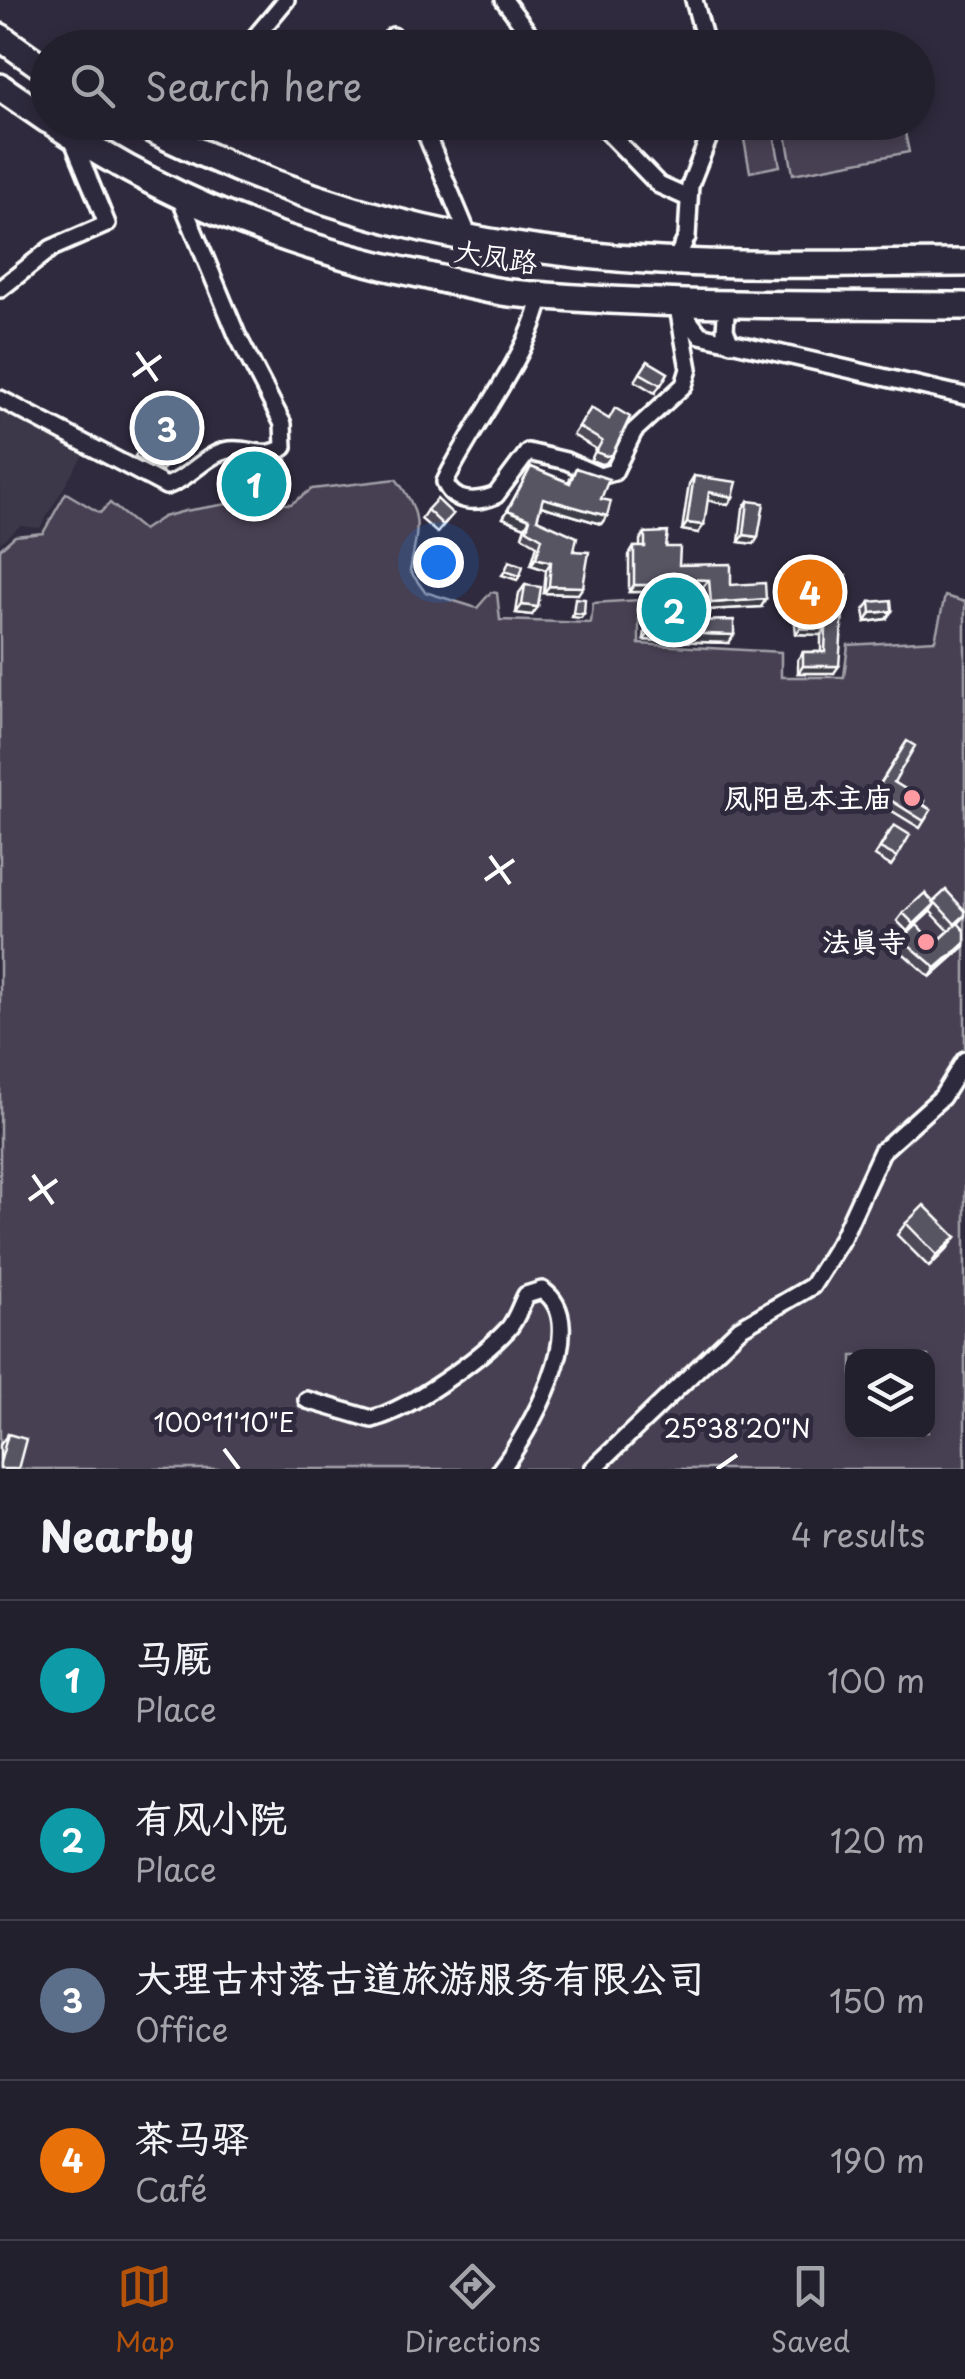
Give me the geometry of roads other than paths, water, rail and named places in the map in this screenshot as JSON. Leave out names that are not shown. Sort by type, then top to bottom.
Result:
[{"type":"highway","points":[[0,36],[30,58]]},
{"type":"highway","name":"大凤路","points":[[0,87],[30,107]]},
{"type":"highway","name":"大凤路","points":[[82,140],[179,195],[262,231],[369,264],[506,292],[677,302],[965,306]]},
{"type":"highway","name":"大凤路","points":[[188,140],[224,167],[336,206],[530,249],[675,262],[965,263]]},
{"type":"highway","points":[[675,262],[677,302]]},
{"type":"street","points":[[261,30],[286,0]]},
{"type":"street","points":[[504,0],[526,30]]},
{"type":"street","points":[[694,0],[702,30]]},
{"type":"street","points":[[0,289],[52,248],[107,224],[64,140]]},
{"type":"street","points":[[428,140],[468,238]]},
{"type":"street","points":[[615,140],[659,185],[688,198]]},
{"type":"street","points":[[675,262],[688,237],[688,198],[708,140]]},
{"type":"street","points":[[0,400],[166,486],[225,451],[270,454],[280,450],[287,440],[284,424],[237,335],[179,195]]},
{"type":"street","points":[[541,294],[533,329],[487,409],[465,437],[444,482],[450,492],[465,500],[496,495],[528,452],[566,461],[600,476],[614,472],[634,431],[684,385],[689,369],[677,302]]},
{"type":"street","points":[[677,302],[686,321],[700,335],[965,396]]},
{"type":"street","points":[[727,302],[725,330],[731,343]]},
{"type":"street","points":[[593,1469],[703,1369],[740,1328],[812,1286],[842,1238],[882,1151],[942,1096],[965,1060]]},
{"type":"street","points":[[307,1400],[372,1419],[382,1416],[417,1398],[502,1334],[526,1294],[542,1290],[560,1311],[555,1365],[521,1443],[501,1469]]},
{"type":"place","name":"大理古村落古道旅游服务有限公司","points":[[167,428]]},
{"type":"place","name":"马厩","points":[[254,484]]},
{"type":"place","name":"茶马驿","points":[[810,592]]},
{"type":"place","name":"有风小院","points":[[674,610]]},
{"type":"place","name":"凤阳邑本主庙","points":[[912,798]]},
{"type":"place","name":"法真寺","points":[[926,942]]}]
